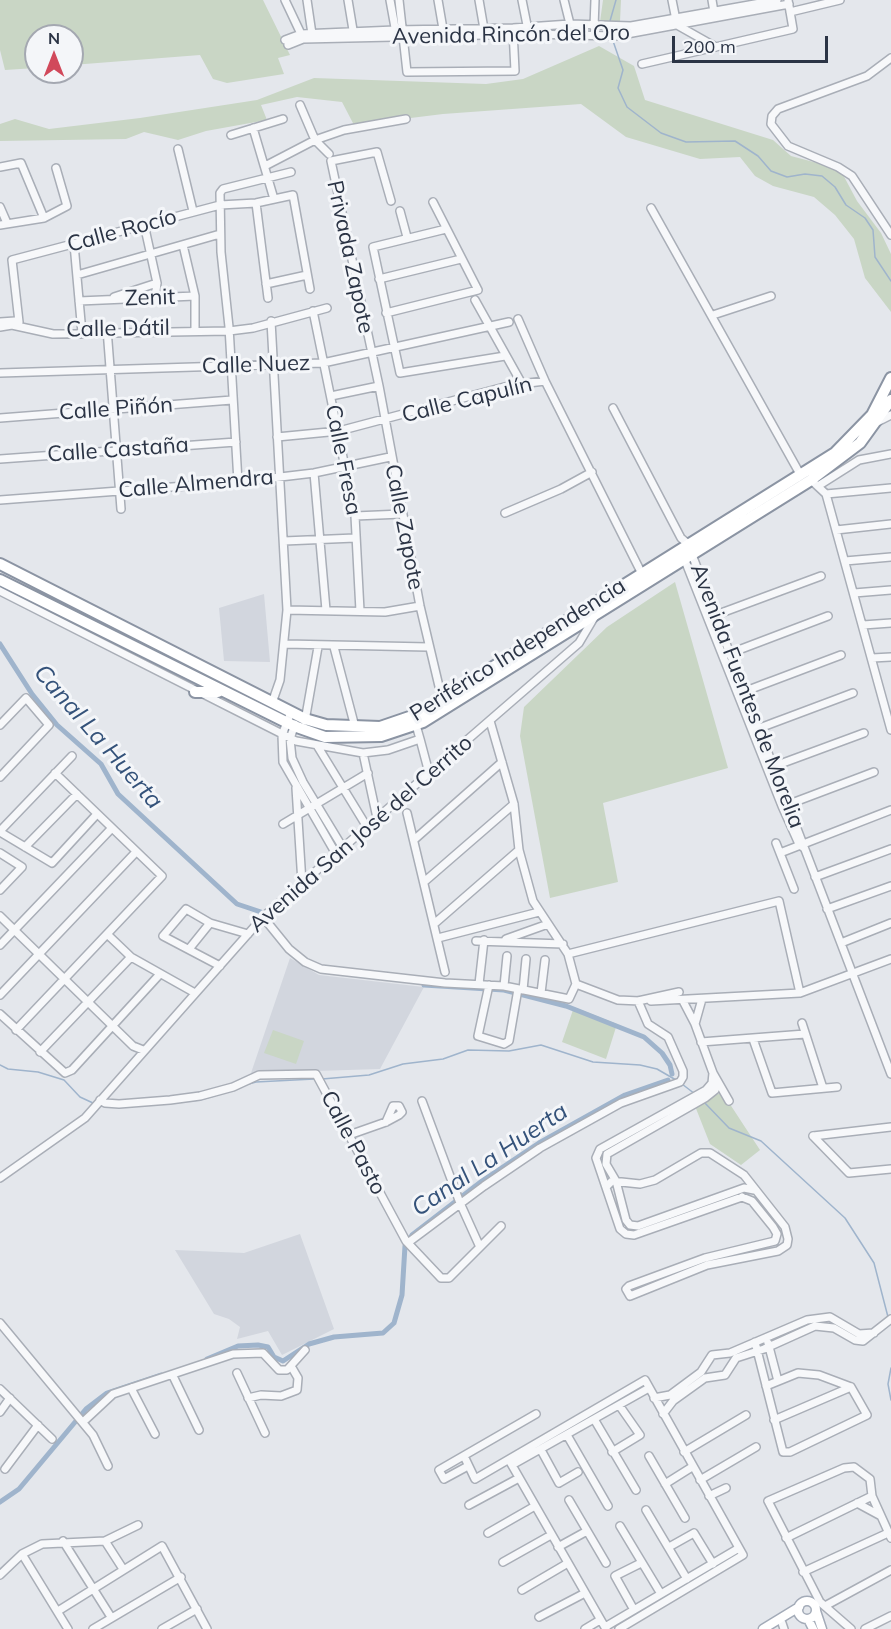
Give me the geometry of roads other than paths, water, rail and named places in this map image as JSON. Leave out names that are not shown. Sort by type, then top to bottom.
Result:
[{"type":"highway","name":"Periférico Independencia","points":[[0,564],[272,703],[296,721],[356,728],[380,727],[400,722],[442,699],[642,574],[684,544],[835,453],[854,435],[879,404],[891,378]]},
{"type":"highway","name":"Periférico Independencia","points":[[0,580],[138,655],[296,721],[325,736],[360,738],[381,736],[416,725],[689,557],[815,483],[860,443],[879,421],[891,400]]},
{"type":"highway","points":[[195,692],[222,692]]},
{"type":"main road","points":[[771,1629],[783,1626],[802,1614],[808,1601],[813,1604],[822,1629]]},
{"type":"main road","points":[[763,1629],[816,1611]]},
{"type":"main road","points":[[802,1614],[813,1629]]},
{"type":"street","points":[[285,0],[302,36],[286,43]]},
{"type":"street","points":[[307,0],[312,34]]},
{"type":"street","points":[[348,0],[354,36]]},
{"type":"street","points":[[390,0],[396,34]]},
{"type":"street","points":[[399,0],[405,33],[407,72],[515,71],[513,31]]},
{"type":"street","points":[[438,0],[443,28]]},
{"type":"street","points":[[479,0],[484,29]]},
{"type":"street","points":[[522,0],[528,30]]},
{"type":"street","points":[[564,0],[570,24]]},
{"type":"street","points":[[594,34],[595,0]]},
{"type":"street","points":[[672,0],[676,21],[716,47]]},
{"type":"street","points":[[711,0],[714,12]]},
{"type":"street","name":"Avenida Rincón del Oro","points":[[528,30],[616,36],[749,3],[777,0]]},
{"type":"street","name":"Avenida Rincón del Oro","points":[[405,33],[513,31],[570,24],[631,26],[840,0]]},
{"type":"street","points":[[642,64],[793,29],[789,5]]},
{"type":"street","name":"Avenida Rincón del Oro","points":[[302,36],[396,34],[443,28],[513,31]]},
{"type":"street","name":"Avenida Rincón del Oro","points":[[302,36],[312,34],[354,36]]},
{"type":"street","points":[[891,58],[867,76],[778,109],[772,116],[771,124],[788,146],[838,167],[852,176],[891,235]]},
{"type":"street","points":[[300,105],[315,140],[330,157],[377,152],[391,201]]},
{"type":"street","points":[[231,135],[283,119]]},
{"type":"street","points":[[265,166],[315,140],[344,130],[406,119]]},
{"type":"street","points":[[253,128],[274,199]]},
{"type":"street","points":[[178,149],[193,211]]},
{"type":"street","name":"Privada Zapote","points":[[330,157],[370,353]]},
{"type":"street","points":[[0,167],[21,163],[44,218]]},
{"type":"street","points":[[0,207],[3,224],[44,218],[67,206],[56,168]]},
{"type":"street","points":[[238,482],[230,366],[232,329],[220,234],[220,193],[223,189],[291,172]]},
{"type":"street","name":"Calle Rocío","points":[[19,322],[12,260],[220,205],[256,203],[293,195],[307,275]]},
{"type":"street","points":[[386,313],[478,290],[433,202]]},
{"type":"street","points":[[256,203],[268,298]]},
{"type":"street","points":[[651,208],[801,474]]},
{"type":"street","points":[[400,211],[407,237]]},
{"type":"street","points":[[144,224],[157,283],[155,298]]},
{"type":"street","points":[[446,229],[373,247],[400,372],[505,356]]},
{"type":"street","points":[[77,275],[220,234]]},
{"type":"street","points":[[74,244],[82,332]]},
{"type":"street","points":[[183,245],[195,296],[195,330]]},
{"type":"street","points":[[379,279],[461,259]]},
{"type":"street","points":[[266,284],[307,275],[310,289]]},
{"type":"street","name":"Zenit","points":[[106,300],[157,283]]},
{"type":"street","name":"Zenit","points":[[79,301],[195,296]]},
{"type":"street","points":[[713,315],[771,296]]},
{"type":"street","points":[[475,300],[522,384]]},
{"type":"street","name":"Calle Dátil","points":[[0,327],[12,325],[53,334],[253,328],[271,321],[327,308]]},
{"type":"street","name":"Calle Fresa","points":[[313,311],[347,467],[355,516],[360,611]]},
{"type":"street","points":[[518,319],[545,381]]},
{"type":"street","points":[[271,321],[287,610],[280,680],[272,703]]},
{"type":"street","name":"Calle Dátil","points":[[0,322],[19,322],[57,330],[82,332]]},
{"type":"street","name":"Calle Nuez","points":[[0,373],[323,363],[509,322]]},
{"type":"street","points":[[107,331],[121,509]]},
{"type":"street","name":"Calle Zapote","points":[[370,353],[386,421],[390,457],[428,647],[442,699]]},
{"type":"street","name":"Calle Capulín","points":[[277,437],[339,431],[386,421],[522,384],[545,381],[642,574]]},
{"type":"street","points":[[331,396],[379,386]]},
{"type":"street","name":"Calle Piñón","points":[[0,418],[232,400]]},
{"type":"street","name":"Avenida Fuentes de Morelia","points":[[613,408],[684,544],[708,618],[741,692]]},
{"type":"street","points":[[879,421],[891,415]]},
{"type":"street","name":"Calle Castaña","points":[[0,459],[236,442]]},
{"type":"street","points":[[891,454],[860,460],[815,483],[826,494],[890,718],[891,730]]},
{"type":"street","name":"Calle Almendra","points":[[0,500],[279,478],[347,467],[390,457]]},
{"type":"street","points":[[504,513],[561,489],[592,472]]},
{"type":"street","points":[[314,473],[326,610]]},
{"type":"street","points":[[826,494],[891,488]]},
{"type":"street","points":[[355,516],[402,514]]},
{"type":"street","points":[[836,530],[891,524]]},
{"type":"street","points":[[284,541],[355,538]]},
{"type":"street","name":"Avenida Fuentes de Morelia","points":[[689,557],[717,614],[755,730],[891,1074]]},
{"type":"street","points":[[845,561],[891,557]]},
{"type":"street","points":[[708,618],[821,576]]},
{"type":"street","points":[[854,593],[891,590]]},
{"type":"street","points":[[0,591],[138,655],[180,684],[290,739],[318,747],[363,753],[388,750],[420,739]]},
{"type":"street","points":[[287,610],[385,612],[420,606]]},
{"type":"street","name":"Avenida San José del Cerrito","points":[[0,1178],[85,1118],[263,917],[579,643],[595,616]]},
{"type":"street","points":[[723,656],[828,616]]},
{"type":"street","points":[[863,625],[891,623]]},
{"type":"street","points":[[285,644],[428,647]]},
{"type":"street","points":[[318,646],[290,739],[292,758],[343,848]]},
{"type":"street","points":[[334,646],[356,728]]},
{"type":"street","points":[[741,692],[841,655]]},
{"type":"street","points":[[872,658],[891,657]]},
{"type":"street","points":[[881,688],[891,688]]},
{"type":"street","points":[[755,730],[853,693]]},
{"type":"street","points":[[0,725],[26,698],[49,725],[0,777]]},
{"type":"street","points":[[296,721],[282,735],[283,762],[336,854]]},
{"type":"street","points":[[263,917],[289,949],[305,962],[321,969],[347,974],[479,984],[488,988],[504,986],[519,991],[569,999],[576,984],[568,954],[533,901],[519,850],[514,804],[490,721]]},
{"type":"street","points":[[416,725],[429,773]]},
{"type":"street","points":[[770,768],[864,733]]},
{"type":"street","points":[[318,747],[367,827]]},
{"type":"street","points":[[363,753],[377,818]]},
{"type":"street","points":[[72,756],[0,832],[52,863],[97,814]]},
{"type":"street","points":[[415,839],[502,762]]},
{"type":"street","points":[[785,805],[874,772]]},
{"type":"street","points":[[16,1030],[162,876],[55,773]]},
{"type":"street","points":[[283,824],[368,773]]},
{"type":"street","points":[[296,788],[302,883]]},
{"type":"street","points":[[25,848],[77,794]]},
{"type":"street","points":[[424,882],[514,804]]},
{"type":"street","points":[[780,853],[891,810]]},
{"type":"street","points":[[407,813],[445,972]]},
{"type":"street","points":[[0,945],[111,829]]},
{"type":"street","points":[[776,843],[794,889]]},
{"type":"street","points":[[815,877],[891,849]]},
{"type":"street","points":[[434,924],[519,850]]},
{"type":"street","points":[[0,995],[136,852]]},
{"type":"street","points":[[0,853],[22,867],[0,890]]},
{"type":"street","points":[[827,909],[891,885]]},
{"type":"street","points":[[568,954],[779,901],[800,993]]},
{"type":"street","points":[[220,966],[163,936],[186,909],[210,923],[248,934]]},
{"type":"street","points":[[438,938],[539,912]]},
{"type":"street","points":[[0,916],[133,1046],[143,1050]]},
{"type":"street","points":[[189,949],[210,923]]},
{"type":"street","points":[[841,943],[891,923]]},
{"type":"street","points":[[503,940],[548,924]]},
{"type":"street","points":[[107,934],[130,957],[195,993]]},
{"type":"street","points":[[479,984],[480,940],[563,944]]},
{"type":"street","points":[[504,986],[507,956]]},
{"type":"street","points":[[40,1052],[130,957]]},
{"type":"street","points":[[488,988],[478,1036],[480,1039],[504,1044],[508,1041],[526,959]]},
{"type":"street","points":[[576,984],[618,1000],[638,1001],[683,1001],[800,993],[891,959]]},
{"type":"street","points":[[540,993],[545,960]]},
{"type":"street","points":[[0,1014],[65,1073],[72,1070],[160,974]]},
{"type":"street","points":[[638,1001],[679,992]]},
{"type":"street","points":[[695,1024],[702,999]]},
{"type":"street","points":[[408,1242],[459,1201],[540,1148],[621,1103],[678,1083],[683,1071],[668,1037],[648,1024],[638,1001]]},
{"type":"street","points":[[683,1001],[695,1024],[713,1073],[715,1090],[600,1149],[596,1158],[620,1229],[626,1234],[634,1235],[746,1198],[754,1190]]},
{"type":"street","points":[[802,1023],[823,1088]]},
{"type":"street","points":[[701,1042],[805,1034]]},
{"type":"street","points":[[753,1039],[772,1093],[837,1087]]},
{"type":"street","points":[[133,1046],[136,1058]]},
{"type":"street","name":"Calle Pasto","points":[[100,1100],[105,1103],[119,1104],[200,1096],[233,1087],[259,1075],[318,1078],[408,1242],[441,1278],[449,1278],[479,1245]]},
{"type":"street","points":[[715,1083],[729,1101]]},
{"type":"street","points":[[698,1097],[607,1154],[606,1164],[616,1181],[626,1220],[630,1225],[638,1226],[744,1188],[754,1190]]},
{"type":"street","points":[[422,1101],[459,1201],[479,1245],[501,1226]]},
{"type":"street","points":[[349,1136],[386,1122]]},
{"type":"street","points":[[891,1127],[813,1136],[849,1173],[891,1169]]},
{"type":"street","points":[[616,1181],[628,1184],[655,1180],[701,1152],[710,1152],[744,1175],[780,1220],[787,1236],[785,1246],[778,1251],[707,1265],[635,1296],[626,1294],[629,1286],[676,1268],[787,1236]]},
{"type":"street","points":[[744,1175],[746,1198],[776,1238],[785,1246]]},
{"type":"street","points":[[608,1189],[616,1181]]},
{"type":"street","points":[[608,1189],[618,1190],[628,1184]]},
{"type":"street","points":[[663,1414],[673,1401],[705,1378],[724,1375],[736,1358],[765,1338],[807,1320],[821,1317],[839,1320],[858,1334],[878,1331]]},
{"type":"street","points":[[654,1398],[670,1395],[701,1372],[712,1355],[755,1346],[769,1346],[815,1326],[834,1328],[855,1340],[863,1341],[891,1319]]},
{"type":"street","points":[[0,1323],[93,1435],[108,1466]]},
{"type":"street","points":[[765,1338],[778,1382]]},
{"type":"street","points":[[755,1346],[783,1452],[790,1452],[864,1419],[866,1411],[852,1387],[808,1372],[798,1373],[766,1386]]},
{"type":"street","points":[[80,1419],[104,1400],[131,1388],[173,1376],[233,1354],[263,1353],[279,1370],[287,1370],[305,1350]]},
{"type":"street","points":[[761,1366],[772,1364]]},
{"type":"street","points":[[248,1398],[261,1395],[281,1396],[297,1390],[298,1378],[291,1366]]},
{"type":"street","points":[[237,1373],[265,1433]]},
{"type":"street","points":[[173,1376],[199,1430]]},
{"type":"street","points":[[510,1463],[645,1380],[743,1555],[619,1629]]},
{"type":"street","points":[[774,1420],[852,1387]]},
{"type":"street","points":[[131,1388],[156,1434]]},
{"type":"street","points":[[464,1456],[475,1479],[541,1450],[649,1388]]},
{"type":"street","points":[[0,1389],[52,1439]]},
{"type":"street","points":[[0,1412],[10,1398]]},
{"type":"street","points":[[612,1452],[640,1435],[619,1405]]},
{"type":"street","points":[[468,1466],[444,1479],[439,1470],[536,1414]]},
{"type":"street","points":[[684,1452],[746,1415]]},
{"type":"street","points":[[594,1419],[636,1490]]},
{"type":"street","points":[[5,1469],[38,1425]]},
{"type":"street","points":[[567,1435],[608,1506]]},
{"type":"street","points":[[700,1480],[756,1447]]},
{"type":"street","points":[[541,1450],[559,1483],[578,1472]]},
{"type":"street","points":[[649,1456],[685,1518]]},
{"type":"street","points":[[510,1463],[605,1628],[739,1548]]},
{"type":"street","points":[[665,1484],[692,1467]]},
{"type":"street","points":[[803,1572],[890,1535],[872,1496],[870,1479],[854,1467],[844,1468],[768,1501],[803,1572],[825,1606],[851,1629]]},
{"type":"street","points":[[469,1505],[519,1478]]},
{"type":"street","points":[[709,1496],[726,1488]]},
{"type":"street","points":[[786,1538],[872,1496]]},
{"type":"street","points":[[569,1500],[606,1563]]},
{"type":"street","points":[[857,1503],[881,1516]]},
{"type":"street","points":[[488,1533],[535,1506]]},
{"type":"street","points":[[646,1510],[687,1579]]},
{"type":"street","points":[[0,1575],[22,1554],[42,1544],[105,1540],[138,1526]]},
{"type":"street","points":[[620,1526],[661,1594]]},
{"type":"street","points":[[558,1547],[587,1531]]},
{"type":"street","points":[[669,1547],[694,1533],[713,1564]]},
{"type":"street","points":[[503,1562],[552,1535]]},
{"type":"street","points":[[105,1540],[123,1569]]},
{"type":"street","points":[[63,1541],[111,1617]]},
{"type":"street","points":[[58,1611],[92,1587],[162,1546],[181,1577],[207,1629]]},
{"type":"street","points":[[22,1554],[68,1629]]},
{"type":"street","points":[[522,1590],[568,1563]]},
{"type":"street","points":[[634,1610],[615,1576],[641,1563]]},
{"type":"street","points":[[825,1606],[891,1570]]},
{"type":"street","points":[[93,1629],[181,1577]]},
{"type":"street","points":[[539,1617],[585,1593]]},
{"type":"street","points":[[162,1629],[197,1609]]},
{"type":"street","points":[[865,1629],[891,1616]]},
{"type":"street","points":[[585,1629],[600,1620]]},
{"type":"waterway","points":[[610,21],[616,0]]},
{"type":"waterway","points":[[612,38],[623,70],[618,88],[627,107],[661,133],[686,142],[735,141],[758,156],[771,171],[787,177],[805,174],[822,176],[835,187],[846,205],[865,218],[873,230],[875,257],[891,281]]},
{"type":"waterway","name":"Canal La Huerta","points":[[0,644],[32,694],[57,725],[101,764],[118,794],[237,904],[261,912]]},
{"type":"waterway","name":"Canal La Huerta","points":[[424,985],[504,990],[566,1006],[644,1037],[662,1053],[670,1065],[672,1074]]},
{"type":"waterway","points":[[322,1079],[369,1075],[403,1064],[443,1059],[468,1050],[509,1051],[541,1045],[593,1062],[640,1065],[657,1069],[676,1080]]},
{"type":"waterway","points":[[0,1065],[8,1069],[38,1072],[64,1080],[80,1097],[93,1103]]},
{"type":"waterway","points":[[245,1085],[256,1082],[314,1079]]},
{"type":"waterway","name":"Canal La Huerta","points":[[207,1359],[238,1346],[258,1345],[268,1347],[274,1357],[283,1361],[309,1344],[334,1337],[383,1333],[394,1323],[402,1295],[405,1246],[412,1235],[482,1181],[539,1143],[625,1095],[668,1080]]},
{"type":"waterway","points":[[682,1084],[695,1094]]},
{"type":"waterway","points":[[155,1104],[200,1100],[224,1093]]},
{"type":"waterway","points":[[703,1101],[729,1128],[761,1141],[845,1218],[874,1263],[888,1317]]},
{"type":"waterway","points":[[891,1368],[888,1384],[891,1400]]},
{"type":"waterway","name":"Canal La Huerta","points":[[0,1502],[19,1489],[86,1409],[107,1393],[161,1375]]}]
